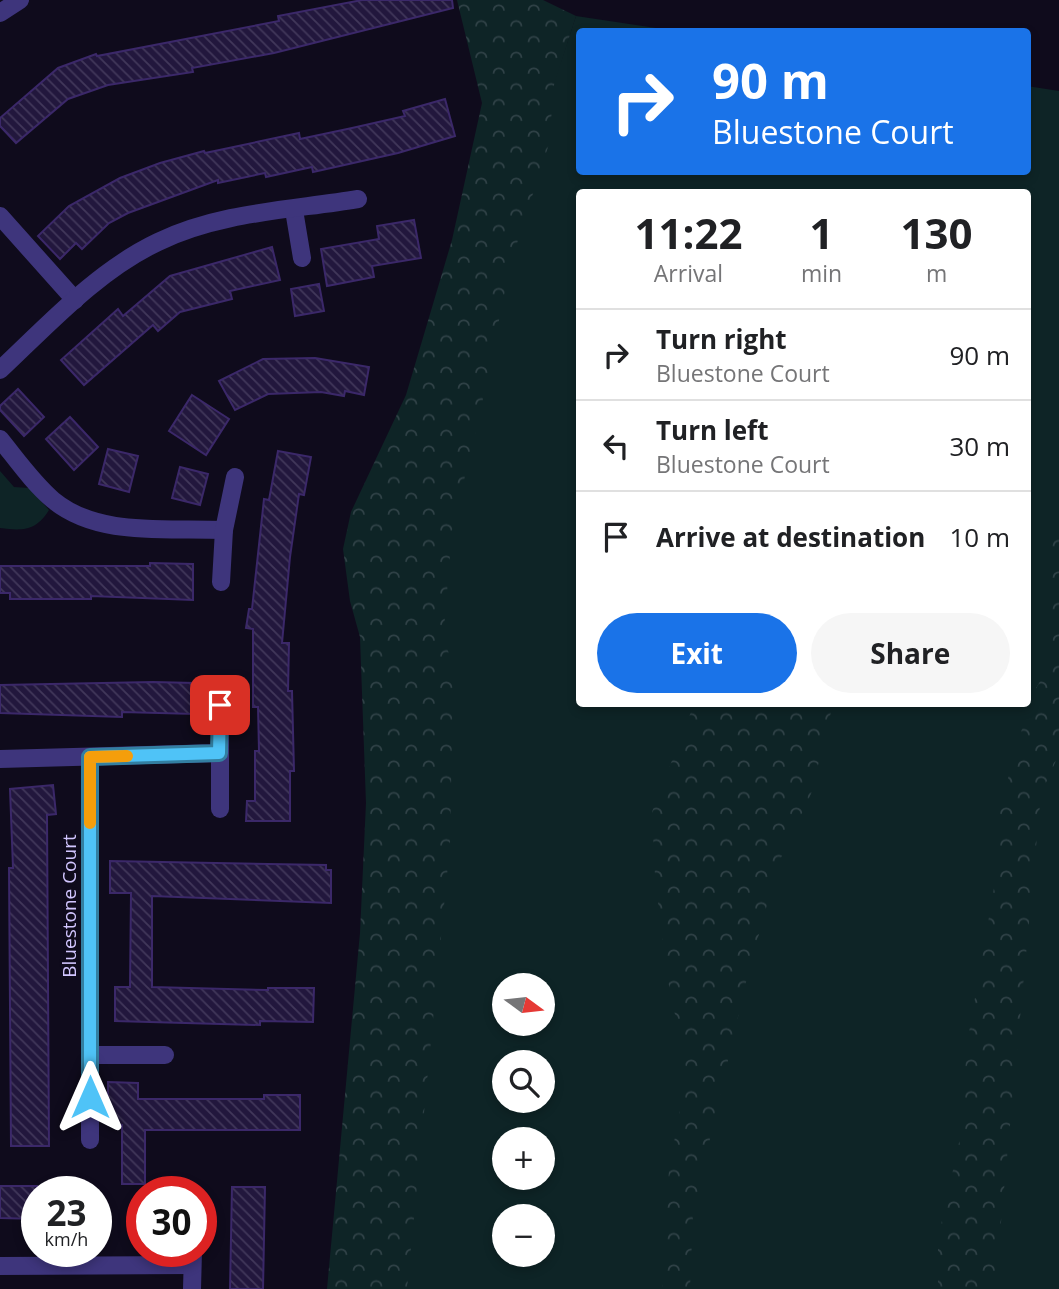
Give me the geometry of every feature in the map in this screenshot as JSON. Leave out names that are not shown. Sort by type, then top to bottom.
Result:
[{"type":"street","points":[[0,13],[20,0]]},
{"type":"street","points":[[0,370],[100,278],[158,242],[216,222],[358,199]]},
{"type":"street","points":[[293,210],[302,258]]},
{"type":"street","points":[[0,216],[75,300]]},
{"type":"street","points":[[0,439],[53,499],[89,520],[113,525],[224,530]]},
{"type":"street","points":[[221,582],[224,530],[235,477]]},
{"type":"street","points":[[220,705],[220,809]]},
{"type":"street","points":[[0,759],[219,753]]},
{"type":"street","name":"Bluestone Court","points":[[90,757],[90,1140]]},
{"type":"street","points":[[91,1055],[165,1055]]},
{"type":"street","points":[[0,1266],[126,1261]]},
{"type":"street","points":[[192,1267],[192,1289]]},
{"type":"green space","points":[[457,0],[543,0],[576,16],[554,85],[549,144],[511,262],[452,531],[444,629],[453,677],[450,844],[407,1289],[327,1289],[360,933],[366,803],[360,637],[350,601],[343,549],[351,512],[406,395],[452,240],[482,103]]},
{"type":"green space","points":[[576,16],[656,28],[576,28],[576,175],[1031,175],[1031,87],[1059,91],[1059,1289],[365,1289],[417,655],[505,232]]},
{"type":"green space","points":[[0,471],[14,487],[29,488],[49,510],[34,526],[22,529],[0,528]]},
{"type":"green space","points":[[1059,534],[1059,754],[1041,794],[998,1254],[999,1289],[938,1289],[938,1239],[960,1138],[967,1044],[995,882],[1000,807],[1028,707],[1031,707],[1031,697],[1054,657],[1048,584],[1051,537]]},
{"type":"green space","points":[[693,707],[832,707],[811,794],[778,864],[746,982],[693,1213],[690,1289],[662,1289],[669,1169],[687,1073],[666,971],[655,876],[652,812]]},
{"type":"building","points":[[362,0],[452,0],[453,8],[274,53],[192,68],[193,72],[108,85],[68,99],[16,143],[0,126],[0,118],[58,68],[96,54],[97,56],[279,21],[278,16]]},
{"type":"building","points":[[445,99],[455,136],[398,153],[313,172],[312,167],[266,177],[265,173],[218,183],[218,180],[128,213],[109,223],[82,249],[76,243],[60,259],[38,236],[69,206],[120,178],[160,163],[204,151],[205,153],[299,133],[300,139],[352,128],[405,116],[403,111]]},
{"type":"building","points":[[414,220],[421,258],[372,266],[374,277],[327,286],[321,249],[379,239],[377,226]]},
{"type":"building","points":[[272,247],[280,280],[230,291],[232,299],[180,312],[158,331],[153,325],[84,385],[61,360],[118,309],[123,316],[170,276]]},
{"type":"building","points":[[319,284],[324,311],[295,316],[291,289]]},
{"type":"building","points":[[315,358],[369,367],[364,395],[345,391],[344,396],[321,392],[268,394],[235,410],[219,381],[263,359]]},
{"type":"building","points":[[18,389],[44,417],[24,436],[0,410],[0,406]]},
{"type":"building","points":[[192,395],[229,419],[206,455],[169,431]]},
{"type":"building","points":[[70,417],[98,447],[74,470],[46,439]]},
{"type":"building","points":[[108,449],[138,456],[129,492],[99,484]]},
{"type":"building","points":[[278,451],[311,457],[304,495],[299,494],[282,643],[289,643],[288,691],[292,691],[294,771],[290,771],[290,821],[246,821],[247,801],[255,801],[255,751],[259,751],[258,707],[253,707],[253,629],[246,628],[249,609],[252,609],[264,499],[269,500]]},
{"type":"building","points":[[180,467],[208,474],[200,505],[172,498]]},
{"type":"building","points":[[150,563],[193,564],[193,600],[91,596],[91,599],[10,599],[10,593],[0,593],[0,566],[150,566]]},
{"type":"building","points":[[195,683],[195,714],[122,712],[122,717],[0,713],[0,685]]},
{"type":"building","points":[[53,785],[56,814],[47,815],[49,1146],[11,1146],[9,868],[13,868],[10,789]]},
{"type":"building","points":[[110,861],[326,865],[326,870],[331,870],[331,903],[152,896],[152,987],[268,990],[314,988],[313,1022],[260,1021],[260,1025],[115,1021],[115,987],[130,987],[131,893],[110,893]]},
{"type":"building","points":[[108,1082],[138,1083],[138,1099],[264,1099],[264,1095],[300,1095],[300,1130],[145,1130],[145,1176],[126,1176],[126,1184],[122,1184],[122,1125],[108,1125]]},
{"type":"building","points":[[0,1186],[21,1186],[21,1219],[0,1218]]},
{"type":"building","points":[[232,1187],[265,1187],[263,1289],[230,1289]]},
{"type":"slow traffic","points":[[90,823],[90,757],[127,756]]},
{"type":"route","points":[[90,1097],[90,757],[219,753],[220,705]]}]
